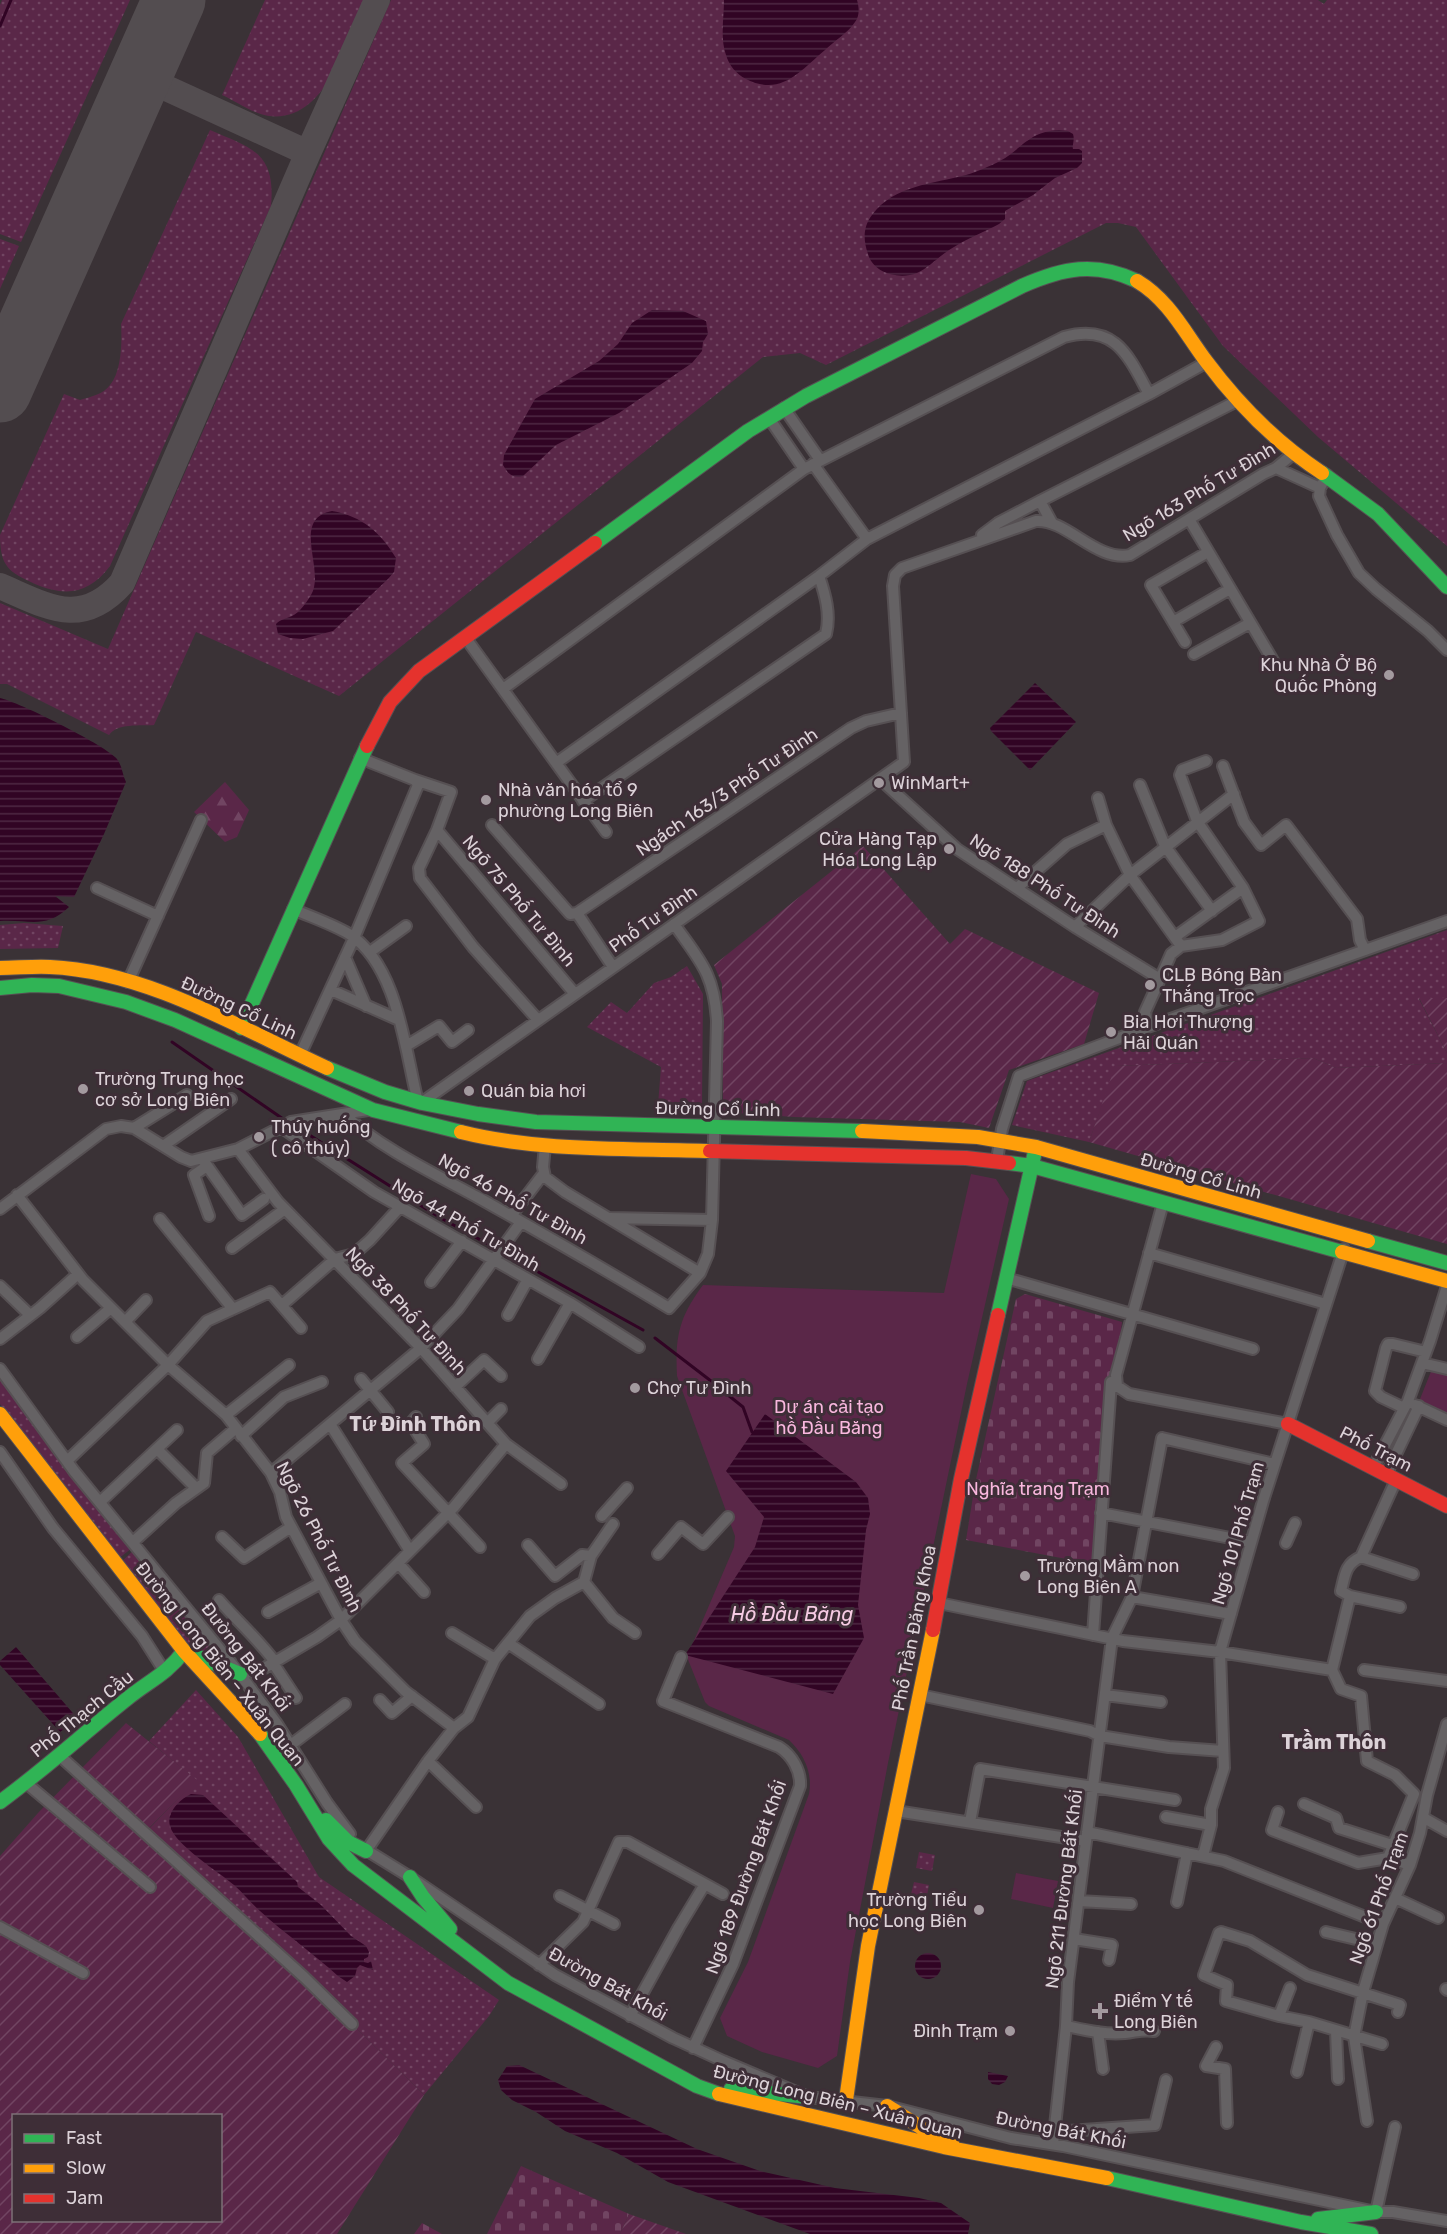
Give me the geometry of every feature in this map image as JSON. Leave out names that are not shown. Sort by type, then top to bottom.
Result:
[{"type":"main road","points":[[241,1028],[360,758],[383,712],[398,691],[419,671],[748,430],[784,408],[1022,286],[1055,272],[1070,268],[1108,270],[1140,282],[1164,303],[1207,362],[1239,400],[1294,453],[1378,514],[1404,539],[1435,577],[1447,586]]},
{"type":"main road","name":"Đường Cổ Linh","points":[[0,969],[28,965],[76,969],[128,982],[183,1001],[383,1091],[419,1103],[483,1116],[536,1122],[896,1132],[1000,1140],[1036,1147],[1447,1263]]},
{"type":"main road","name":"Đường Cổ Linh","points":[[0,988],[32,985],[84,991],[151,1010],[373,1110],[490,1139],[545,1145],[997,1160],[1032,1166],[1447,1281]]},
{"type":"main road","points":[[175,1020],[183,1001]]},
{"type":"main road","name":"Phố Trần Đăng Khoa","points":[[846,2100],[868,1946],[939,1603],[961,1479],[1036,1147]]},
{"type":"main road","name":"Đường Long Biên – Xuân Quan","points":[[0,1414],[184,1651],[260,1734],[296,1785],[328,1839],[353,1865],[508,1983],[697,2086],[730,2098],[978,2154],[1110,2179],[1301,2222],[1371,2234]]},
{"type":"main road","name":"Phố Trạm","points":[[1288,1424],[1447,1506]]},
{"type":"main road","points":[[184,1651],[240,1674]]},
{"type":"main road","name":"Phố Thạch Cầu","points":[[0,1802],[60,1756],[129,1697],[173,1666],[184,1651]]},
{"type":"main road","points":[[296,1785],[337,1832],[348,1842],[366,1851]]},
{"type":"main road","points":[[410,1877],[423,1897],[479,1960]]},
{"type":"main road","points":[[697,2086],[808,2097]]},
{"type":"main road","points":[[887,2106],[922,2128],[978,2154]]},
{"type":"main road","points":[[1301,2222],[1376,2212]]},
{"type":"street","points":[[503,689],[813,465],[1064,337],[1079,333],[1107,336],[1119,346],[1133,365],[1149,394]]},
{"type":"street","points":[[556,763],[819,576],[867,539],[1207,362]]},
{"type":"street","points":[[971,543],[998,523],[1239,400]]},
{"type":"street","points":[[784,408],[813,465]]},
{"type":"street","points":[[769,417],[813,465],[867,539]]},
{"type":"street","name":"Ngõ 163 Phố Tư Đình","points":[[1052,523],[1093,546],[1123,556],[1133,553],[1276,468],[1294,453]]},
{"type":"street","points":[[1276,468],[1320,488]]},
{"type":"street","points":[[1327,475],[1320,488],[1319,496],[1337,535],[1359,573],[1447,650]]},
{"type":"street","points":[[1040,501],[1052,523]]},
{"type":"street","points":[[1188,519],[1275,664]]},
{"type":"street","points":[[901,713],[893,586],[895,575],[907,565],[1031,522],[1052,523]]},
{"type":"street","points":[[1185,642],[1151,585],[1208,552]]},
{"type":"street","points":[[583,801],[826,634],[828,624],[825,596],[819,576]]},
{"type":"street","points":[[1173,622],[1230,589]]},
{"type":"street","points":[[1194,654],[1250,623]]},
{"type":"street","points":[[465,637],[606,832]]},
{"type":"street","name":"Phố Tư Đình","points":[[419,1103],[904,762],[901,713]]},
{"type":"street","name":"Ngách 163/3 Phố Tư Đình","points":[[577,913],[851,728],[901,713]]},
{"type":"street","points":[[360,758],[451,792],[419,873],[424,885],[473,947],[538,1020]]},
{"type":"street","points":[[1178,942],[1222,940],[1259,921],[1243,888],[1197,821],[1180,772],[1206,761]]},
{"type":"street","points":[[1223,766],[1244,822],[1261,845],[1286,825],[1357,919],[1360,940],[1365,950]]},
{"type":"street","name":"Ngõ 188 Phố Tư Đình","points":[[880,779],[957,849],[1075,927],[1160,979]]},
{"type":"street","points":[[300,1055],[354,938],[418,785],[415,780]]},
{"type":"street","points":[[1140,785],[1165,846],[1212,911]]},
{"type":"street","points":[[1075,927],[1130,875],[1234,794]]},
{"type":"street","points":[[1098,798],[1106,825],[1130,875],[1178,942]]},
{"type":"street","points":[[128,982],[201,820]]},
{"type":"street","points":[[492,825],[570,914],[577,913],[613,967]]},
{"type":"street","points":[[1017,888],[1067,844],[1106,825]]},
{"type":"street","name":"Ngõ 75 Phố Tư Đình","points":[[437,830],[575,994]]},
{"type":"street","points":[[97,888],[158,916]]},
{"type":"street","points":[[1148,1027],[1145,1012],[1178,942],[1212,911],[1243,888]]},
{"type":"street","points":[[293,909],[354,938],[370,952],[392,995],[419,1103]]},
{"type":"street","points":[[997,1160],[1000,1140],[1019,1076],[1148,1027],[1447,921]]},
{"type":"street","points":[[545,1145],[545,1177],[565,1192],[700,1273],[708,1254],[712,1220],[717,1021],[714,993],[705,967],[674,924]]},
{"type":"street","points":[[370,952],[406,926]]},
{"type":"street","points":[[345,957],[366,1006]]},
{"type":"street","points":[[331,990],[399,1020]]},
{"type":"street","points":[[406,1046],[439,1026],[452,1042],[468,1030]]},
{"type":"street","points":[[134,1128],[187,1095]]},
{"type":"street","points":[[163,1146],[231,1099]]},
{"type":"street","points":[[209,1216],[194,1175],[205,1163],[285,1125],[373,1110]]},
{"type":"street","name":"Ngõ 46 Phố Tư Đình","points":[[344,1114],[356,1126],[421,1167],[511,1216],[669,1308],[700,1273]]},
{"type":"street","name":"Ngõ 44 Phố Tư Đình","points":[[285,1125],[374,1192],[462,1241],[496,1257],[639,1347]]},
{"type":"street","points":[[0,1209],[106,1129],[121,1126],[134,1128],[181,1157],[205,1163],[242,1215],[264,1199]]},
{"type":"street","name":"Ngõ 38 Phố Tư Đình","points":[[238,1149],[285,1209],[421,1348],[506,1444],[561,1484]]},
{"type":"street","points":[[511,1216],[544,1173]]},
{"type":"street","name":"Ngõ 26 Phố Tư Đình","points":[[17,1195],[78,1274],[168,1365],[226,1415],[271,1473],[280,1492],[286,1517],[341,1620],[355,1641],[412,1696],[454,1728]]},
{"type":"street","points":[[1163,1203],[1116,1375],[1117,1386],[1121,1391],[1129,1394],[1288,1424]]},
{"type":"street","points":[[282,1305],[335,1259],[354,1254],[400,1207]]},
{"type":"street","points":[[232,1248],[285,1209]]},
{"type":"street","points":[[610,1218],[712,1220]]},
{"type":"street","points":[[160,1219],[232,1309]]},
{"type":"street","points":[[271,1473],[421,1348],[458,1309],[521,1222]]},
{"type":"street","name":"Ngõ 101 Phố Trạm","points":[[1203,1856],[1211,1825],[1211,1809],[1224,1768],[1220,1652],[1275,1464],[1348,1236]]},
{"type":"street","points":[[431,1281],[462,1241]]},
{"type":"street","points":[[1149,1253],[1326,1304]]},
{"type":"street","points":[[0,1339],[78,1274]]},
{"type":"street","points":[[1006,1278],[1253,1349]]},
{"type":"street","points":[[508,1314],[528,1279]]},
{"type":"street","points":[[0,1286],[30,1316]]},
{"type":"street","points":[[1372,1468],[1406,1405],[1447,1286]]},
{"type":"street","points":[[67,1461],[168,1365],[207,1321],[270,1292],[301,1328]]},
{"type":"street","points":[[125,1322],[146,1300]]},
{"type":"street","points":[[538,1359],[570,1303]]},
{"type":"street","points":[[77,1337],[111,1308]]},
{"type":"street","points":[[1426,1352],[1388,1344],[1376,1391],[1381,1397],[1406,1405],[1419,1406],[1447,1420]]},
{"type":"street","points":[[455,1387],[483,1360],[501,1376]]},
{"type":"street","points":[[1422,1363],[1447,1369]]},
{"type":"street","points":[[226,1415],[289,1365]]},
{"type":"street","name":"Đường Bát Khối","points":[[0,1369],[67,1461],[240,1674],[292,1744],[327,1803],[366,1851],[410,1877],[539,1965],[582,1991],[693,2048],[808,2097],[887,2106],[1011,2138],[1053,2144],[1376,2212],[1393,2212],[1447,2221]]},
{"type":"street","points":[[361,1379],[388,1412]]},
{"type":"street","points":[[133,1542],[176,1503],[204,1483],[207,1453],[238,1433],[284,1397],[322,1382]]},
{"type":"street","points":[[1093,1635],[1110,1382]]},
{"type":"street","points":[[1361,1557],[1419,1406]]},
{"type":"street","points":[[487,1423],[501,1409]]},
{"type":"street","points":[[416,1417],[411,1423],[424,1444],[402,1463],[480,1547]]},
{"type":"street","points":[[330,1424],[410,1551]]},
{"type":"street","points":[[100,1502],[177,1430]]},
{"type":"street","name":"Ngõ 211 Đường Bát Khối","points":[[1053,2144],[1066,2026],[1068,1982],[1112,1638],[1132,1597],[1162,1438],[1275,1464]]},
{"type":"street","points":[[240,1674],[261,1670],[341,1620],[448,1513],[506,1444]]},
{"type":"street","points":[[157,1449],[196,1488]]},
{"type":"street","points":[[0,1452],[53,1528],[142,1636],[165,1672]]},
{"type":"street","points":[[602,1516],[627,1488]]},
{"type":"street","points":[[1101,1513],[1251,1542]]},
{"type":"street","points":[[658,1554],[681,1527],[702,1544],[728,1517]]},
{"type":"street","points":[[1286,1543],[1295,1523]]},
{"type":"street","points":[[366,1851],[428,1761],[454,1728],[468,1717],[495,1659],[530,1616],[555,1598],[584,1582],[591,1556],[613,1524]]},
{"type":"street","points":[[222,1537],[244,1558],[291,1527]]},
{"type":"street","points":[[528,1545],[555,1576],[582,1555],[591,1556]]},
{"type":"street","points":[[1400,1607],[1350,1596],[1341,1591],[1345,1572],[1351,1561],[1361,1557],[1413,1574]]},
{"type":"street","points":[[399,1563],[424,1592]]},
{"type":"street","points":[[584,1582],[613,1618],[635,1633]]},
{"type":"street","points":[[268,1612],[321,1583]]},
{"type":"street","points":[[1350,1596],[1332,1670],[1341,1689],[1360,1696],[1367,1761],[1395,1775],[1414,1794],[1388,1858]]},
{"type":"street","points":[[1132,1597],[1231,1614]]},
{"type":"street","points":[[219,1600],[246,1631],[255,1635],[296,1698]]},
{"type":"street","points":[[939,1603],[1093,1635],[1332,1670]]},
{"type":"street","points":[[452,1633],[495,1659]]},
{"type":"street","points":[[508,1642],[599,1704]]},
{"type":"street","name":"Ngõ 189 Đường Bát Khối","points":[[681,1657],[663,1701],[779,1747],[793,1761],[800,1781],[740,1948],[693,2048]]},
{"type":"street","points":[[1364,1670],[1447,1681]]},
{"type":"street","points":[[920,1695],[1090,1731],[1100,1736],[1169,1747],[1223,1751]]},
{"type":"street","points":[[1105,1695],[1161,1702]]},
{"type":"street","points":[[380,1700],[392,1713],[412,1696]]},
{"type":"street","points":[[292,1744],[345,1704]]},
{"type":"street","name":"Ngõ 61 Phố Trạm","points":[[1367,2121],[1354,2037],[1363,1992],[1383,1924],[1410,1865],[1442,1755],[1447,1724]]},
{"type":"street","points":[[60,1756],[304,1977],[352,2024]]},
{"type":"street","points":[[428,1761],[476,1806]]},
{"type":"street","points":[[970,1822],[980,1769],[1174,1800]]},
{"type":"street","points":[[26,1783],[150,1887]]},
{"type":"street","points":[[1304,1804],[1336,1818],[1339,1828],[1392,1845]]},
{"type":"street","points":[[896,1811],[1087,1837],[1203,1856],[1224,1861],[1383,1924]]},
{"type":"street","points":[[1278,1812],[1270,1836],[1358,1863],[1388,1858],[1410,1865]]},
{"type":"street","points":[[1166,1817],[1211,1825]]},
{"type":"street","points":[[1424,1818],[1447,1831]]},
{"type":"street","points":[[539,1965],[583,1922],[619,1842],[628,1842],[723,1894]]},
{"type":"street","points":[[1177,1902],[1188,1853]]},
{"type":"street","points":[[630,2016],[705,1884]]},
{"type":"street","points":[[560,1896],[614,1924]]},
{"type":"street","points":[[1395,1898],[1438,1918]]},
{"type":"street","points":[[1078,1901],[1131,1904]]},
{"type":"street","points":[[0,1928],[82,1973]]},
{"type":"street","points":[[1382,2044],[1226,2001],[1227,1985],[1205,1976],[1204,1972],[1218,1934],[1221,1932],[1250,1941],[1307,1975],[1400,2005],[1398,2012]]},
{"type":"street","points":[[1326,1932],[1377,1944]]},
{"type":"street","points":[[1074,1939],[1112,1945],[1109,1960]]},
{"type":"street","points":[[1279,2016],[1290,1988]]},
{"type":"street","points":[[1297,2072],[1308,2022]]},
{"type":"street","points":[[1066,2026],[1098,2032],[1124,2033],[1142,2029],[1154,2031]]},
{"type":"street","points":[[1336,2031],[1338,2079]]},
{"type":"street","points":[[1098,2032],[1103,2068]]},
{"type":"street","points":[[1216,2047],[1206,2066],[1225,2068],[1227,2123]]},
{"type":"street","points":[[1054,2132],[1155,2125],[1166,2080]]},
{"type":"street","points":[[1376,2212],[1395,2127]]},
{"type":"green space","points":[[2,0],[130,0],[21,242],[0,234],[0,5]]},
{"type":"green space","points":[[265,0],[365,0],[332,76],[306,107],[289,115],[263,115],[222,95]]},
{"type":"green space","points":[[391,0],[1318,0],[1324,4],[1327,0],[1447,0],[1447,546],[1318,437],[1223,346],[1136,227],[1106,223],[826,365],[800,353],[763,357],[339,696],[196,632],[154,725],[123,727],[109,735],[7,684],[0,684],[0,603],[108,649]]},
{"type":"green space","points":[[210,130],[249,148],[265,163],[271,188],[271,206],[110,566],[94,582],[76,590],[57,591],[35,584],[12,572],[8,567],[0,546],[0,535],[64,394],[80,400],[88,398],[104,391],[114,379],[120,356],[121,324]]},
{"type":"green space","points":[[0,239],[19,246],[0,289]]},
{"type":"green space","points":[[225,782],[249,810],[237,837],[225,842],[194,812]]},
{"type":"green space","points":[[863,846],[950,944],[965,929],[1099,993],[1084,1044],[1009,1070],[989,1128],[960,1122],[794,1117],[723,1112],[722,984],[714,965]]},
{"type":"green space","points":[[24,923],[63,926],[58,948],[0,949],[0,925]]},
{"type":"green space","points":[[1447,930],[1447,998],[1419,999],[1447,1053],[1447,1063],[1336,1068],[1313,1058],[1116,1066],[1089,1142],[1012,1125],[1027,1081]]},
{"type":"green space","points":[[687,966],[703,994],[702,1103],[658,1105],[661,1067],[587,1027],[611,1002],[627,1013],[654,983],[671,977]]},
{"type":"green space","points":[[1419,998],[1447,998],[1447,1053]]},
{"type":"green space","points":[[1313,1058],[1336,1068],[1447,1063],[1447,1244],[1089,1142],[1115,1066]]},
{"type":"green space","name":"Dự án cải tạo hồ Đầu Băng","points":[[971,1174],[996,1179],[1009,1199],[967,1384],[888,1763],[850,1962],[837,2056],[818,2068],[762,2052],[727,2036],[720,2018],[748,1962],[809,1794],[810,1779],[803,1758],[789,1740],[709,1706],[705,1702],[687,1657],[734,1547],[735,1536],[677,1376],[678,1339],[689,1307],[703,1285],[944,1293]]},
{"type":"green space","name":"Nghĩa trang Trạm","points":[[1025,1294],[1122,1322],[1093,1564],[966,1540],[975,1484],[1016,1299]]},
{"type":"green space","points":[[1432,1369],[1447,1372],[1447,1416],[1423,1405],[1420,1399]]},
{"type":"green space","points":[[0,1379],[132,1548],[118,1559],[0,1404]]},
{"type":"green space","points":[[134,1550],[231,1666],[187,1642],[121,1562]]},
{"type":"green space","points":[[196,1690],[238,1737],[319,1877],[499,2000],[489,2016],[424,2095],[352,2024],[145,1833],[196,1780],[149,1741]]},
{"type":"green space","points":[[126,1723],[197,1780],[145,1832],[352,2024],[424,2095],[337,2234],[0,2234],[0,1856],[38,1813]]},
{"type":"green space","points":[[919,1852],[935,1855],[932,1871],[916,1868]]},
{"type":"green space","points":[[1016,1873],[1058,1881],[1053,1908],[1011,1899]]},
{"type":"green space","points":[[914,1882],[929,1885],[926,1901],[910,1898]]},
{"type":"green space","points":[[521,2166],[629,2214],[620,2234],[487,2234]]},
{"type":"green space","points":[[629,2214],[686,2234],[620,2234]]},
{"type":"green space","points":[[422,2223],[442,2234],[414,2234]]},
{"type":"water","points":[[724,0],[857,0],[859,8],[857,20],[849,30],[798,73],[780,83],[770,85],[758,84],[746,79],[736,72],[729,62],[723,42]]},
{"type":"water","points":[[1059,130],[1073,134],[1073,149],[1082,151],[1082,163],[1005,211],[1005,219],[999,224],[959,244],[917,273],[895,275],[881,270],[871,261],[866,249],[865,229],[872,215],[891,197],[915,187],[979,171],[1008,156],[1033,137]]},
{"type":"water","points":[[652,310],[683,311],[706,321],[708,334],[703,342],[702,351],[692,363],[619,413],[556,445],[523,476],[516,477],[509,473],[503,465],[504,455],[535,399],[599,361],[618,344],[632,323]]},
{"type":"water","points":[[332,511],[353,517],[377,533],[396,558],[394,572],[333,631],[303,639],[278,634],[276,624],[297,612],[311,595],[315,572],[311,547],[313,524],[320,516]]},
{"type":"water","points":[[1035,683],[1076,722],[1030,770],[990,728]]},
{"type":"water","points":[[0,698],[41,715],[107,751],[119,762],[126,782],[74,897],[55,896],[69,907],[52,919],[44,921],[0,921]]},
{"type":"water","name":"Hồ Đầu Băng","points":[[765,1414],[856,1482],[868,1498],[870,1514],[866,1530],[858,1605],[864,1638],[833,1694],[685,1655],[755,1547],[764,1517],[726,1471]]},
{"type":"water","points":[[16,1647],[78,1719],[60,1732],[0,1665],[0,1661]]},
{"type":"water","points":[[191,1794],[203,1795],[297,1882],[298,1887],[321,1905],[351,1936],[366,1946],[369,1952],[364,1962],[371,1961],[373,1970],[360,1965],[355,1976],[347,1982],[338,1976],[180,1841],[170,1826],[170,1816],[178,1803]]},
{"type":"water","points":[[928,1953],[937,1957],[941,1966],[937,1975],[928,1979],[919,1975],[915,1966],[919,1957]]},
{"type":"water","points":[[519,2065],[697,2149],[760,2171],[835,2188],[919,2198],[941,2203],[970,2223],[968,2234],[810,2234],[668,2182],[617,2153],[565,2131],[512,2100],[501,2090],[498,2080],[507,2066]]},
{"type":"water","points":[[988,2072],[1008,2076],[1005,2082],[999,2085],[992,2084],[988,2079]]},
{"type":"waterway","points":[[0,26],[11,0]]},
{"type":"waterway","points":[[172,1042],[286,1121]]},
{"type":"waterway","points":[[292,1124],[439,1217],[643,1330]]},
{"type":"waterway","points":[[655,1338],[711,1381]]},
{"type":"waterway","points":[[723,1391],[743,1407],[752,1432]]},
{"type":"taxiway","points":[[0,586],[48,606],[78,609],[92,606],[107,597],[122,583],[308,153],[377,0]]},
{"type":"taxiway","points":[[140,76],[308,153]]},
{"type":"runway","points":[[0,391],[174,0]]},
{"type":"traffic: fast","points":[[595,543],[748,431],[806,396],[1022,286],[1051,275],[1079,269],[1107,271],[1137,281]]},
{"type":"traffic: fast","points":[[1322,473],[1378,514],[1447,587]]},
{"type":"traffic: fast","points":[[241,1028],[367,746]]},
{"type":"traffic: fast","points":[[0,988],[32,985],[59,986],[126,1002],[175,1020],[373,1110],[461,1132]]},
{"type":"traffic: fast","points":[[327,1068],[385,1092],[422,1103],[536,1122],[862,1131]]},
{"type":"traffic: fast","points":[[998,1315],[1036,1147]]},
{"type":"traffic: fast","points":[[1009,1163],[1032,1166],[1342,1252]]},
{"type":"traffic: fast","points":[[1368,1241],[1447,1263]]},
{"type":"traffic: fast","points":[[0,1802],[164,1671],[184,1651]]},
{"type":"traffic: fast","points":[[191,1654],[240,1674]]},
{"type":"traffic: fast","points":[[260,1734],[296,1785],[329,1839],[353,1865],[508,1983],[697,2086],[719,2094]]},
{"type":"traffic: fast","points":[[326,1820],[348,1842],[366,1851]]},
{"type":"traffic: fast","points":[[410,1877],[423,1897],[450,1929]]},
{"type":"traffic: fast","points":[[731,2089],[808,2097]]},
{"type":"traffic: fast","points":[[1107,2178],[1301,2222],[1371,2234]]},
{"type":"traffic: fast","points":[[1318,2219],[1376,2212]]},
{"type":"traffic: slow","points":[[1137,281],[1167,307],[1218,377],[1245,408],[1274,436],[1322,473]]},
{"type":"traffic: slow","points":[[0,968],[50,967],[86,971],[122,979],[193,1004],[327,1068]]},
{"type":"traffic: slow","points":[[862,1131],[978,1137],[1036,1147],[1368,1241]]},
{"type":"traffic: slow","points":[[461,1132],[553,1146],[710,1151]]},
{"type":"traffic: slow","points":[[1342,1252],[1447,1281]]},
{"type":"traffic: slow","points":[[0,1414],[184,1651],[260,1734]]},
{"type":"traffic: slow","points":[[846,2100],[868,1946],[933,1630]]},
{"type":"traffic: slow","points":[[719,2094],[944,2147],[1107,2178]]},
{"type":"traffic: slow","points":[[887,2106],[922,2128],[952,2142]]},
{"type":"traffic: jam","points":[[367,746],[390,702],[419,671],[595,543]]},
{"type":"traffic: jam","points":[[710,1151],[966,1158],[1009,1163]]},
{"type":"traffic: jam","points":[[933,1630],[961,1479],[998,1315]]},
{"type":"traffic: jam","points":[[1288,1424],[1447,1506]]},
{"type":"place","name":"Khu Nhà Ở Bộ Quốc Phòng","points":[[1389,675]]},
{"type":"place","name":"WinMart+","points":[[879,783]]},
{"type":"place","name":"Nhà văn hóa tổ 9 phường Long Biên","points":[[486,800]]},
{"type":"place","name":"Cửa Hàng Tạp Hóa Long Lập","points":[[949,849]]},
{"type":"place","name":"CLB Bóng Bàn Thắng Trọc","points":[[1150,985]]},
{"type":"place","name":"Bia Hơi Thượng Hải Quán","points":[[1111,1032]]},
{"type":"place","name":"Trường Trung học cơ sở Long Biên","points":[[83,1089]]},
{"type":"place","name":"Quán bia hơi","points":[[469,1091]]},
{"type":"place","name":"Thúy huống ( cô thúy)","points":[[259,1137]]},
{"type":"place","name":"Chợ Tư Đình","points":[[635,1388]]},
{"type":"place","name":"Trường Mầm non Long Biên A","points":[[1025,1576]]},
{"type":"place","name":"Trường Tiểu học Long Biên","points":[[979,1910]]},
{"type":"place","name":"Điểm Y tế Long Biên","points":[[1100,2011]]},
{"type":"place","name":"Đình Trạm","points":[[1010,2031]]},
{"type":"district","name":"Tứ Đỉnh Thôn","points":[[415,1424]]},
{"type":"district","name":"Trầm Thôn","points":[[1334,1742]]}]
